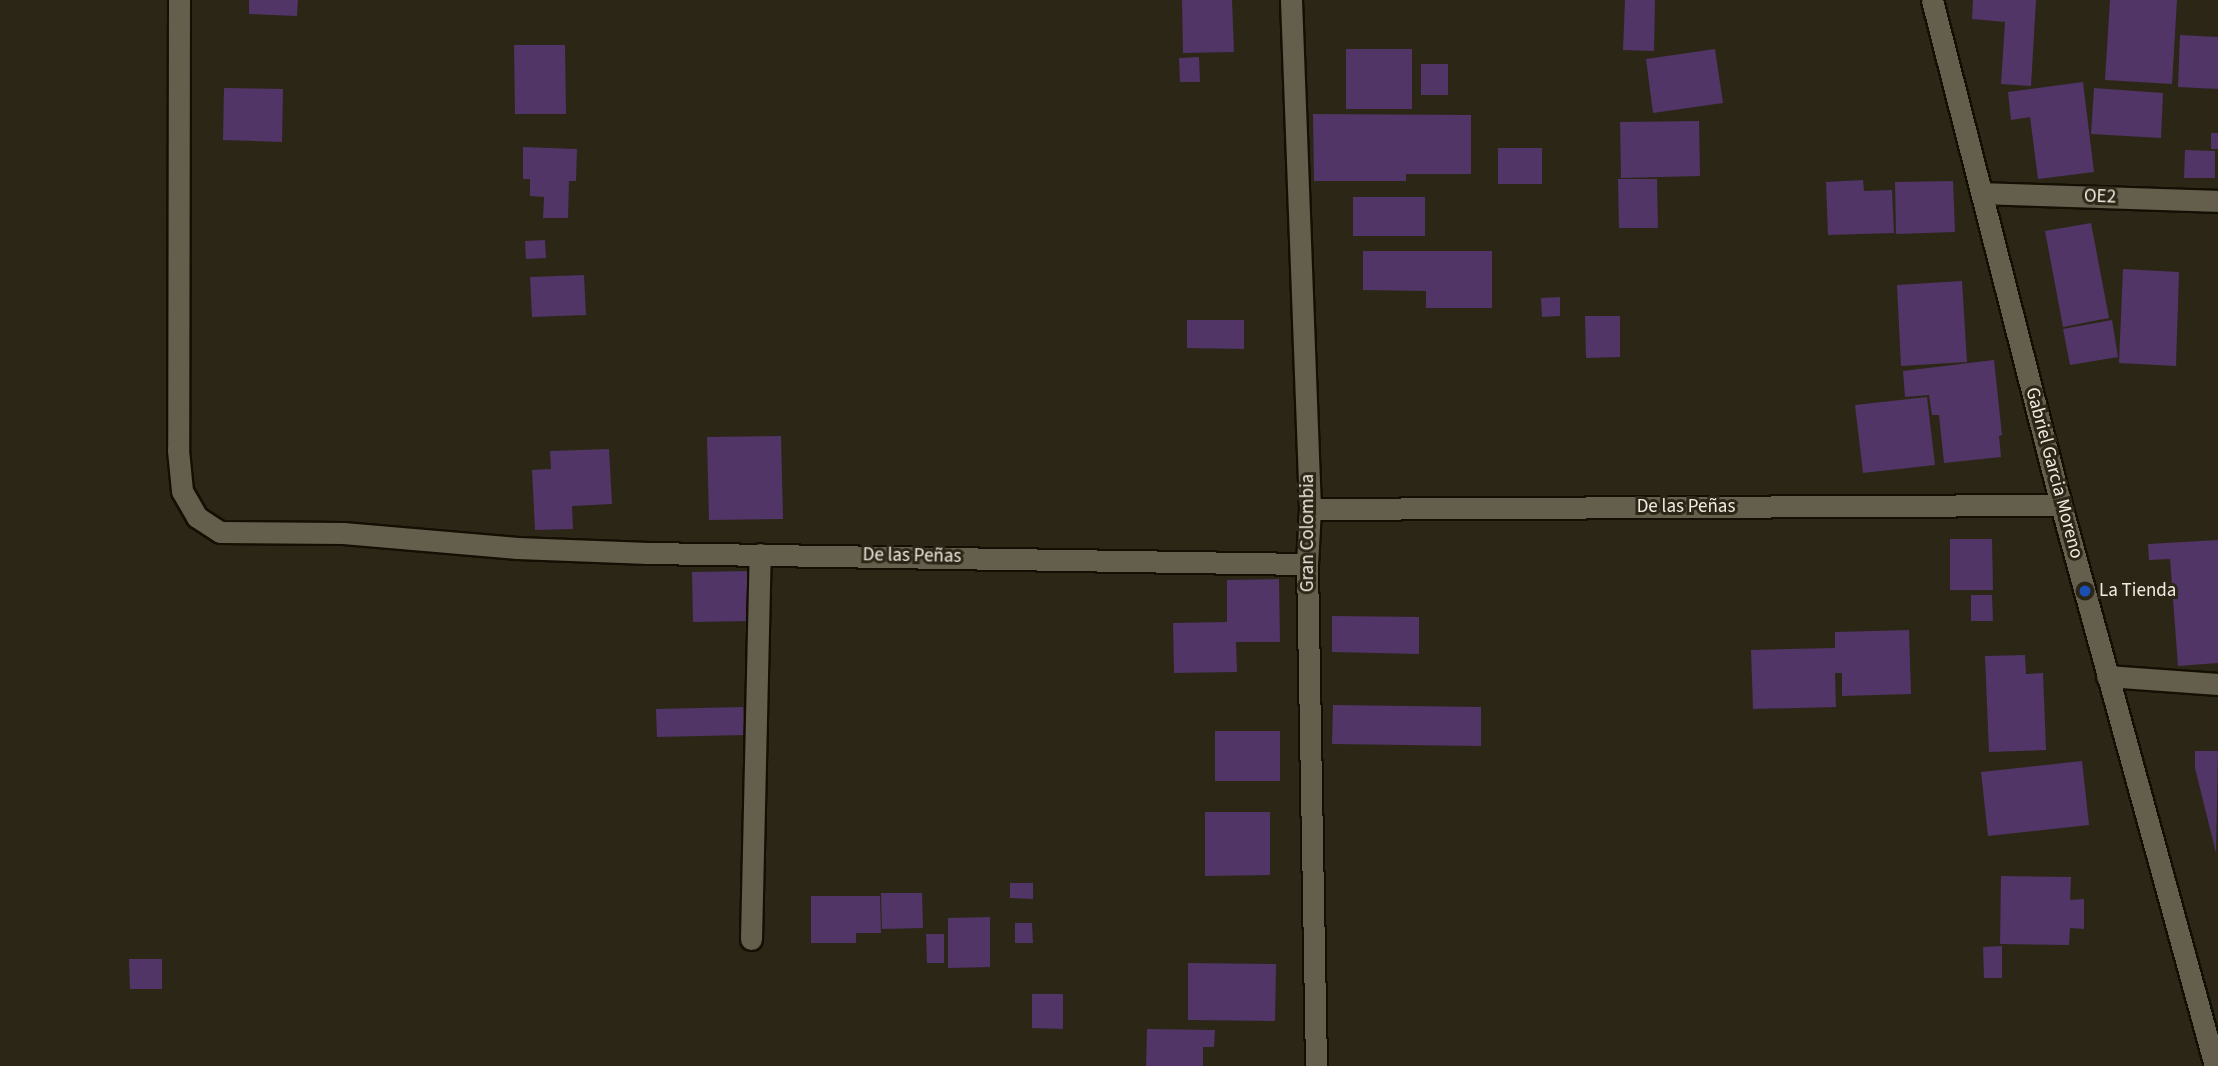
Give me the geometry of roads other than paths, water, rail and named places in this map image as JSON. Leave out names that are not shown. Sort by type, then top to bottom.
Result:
[{"type":"street","name":"De las Peñas","points":[[179,0],[178,450],[182,491],[197,517],[220,532],[269,535],[343,533],[517,548],[1307,564]]},
{"type":"street","name":"Gran Colombia","points":[[1291,0],[1310,509],[1307,564],[1316,1066]]},
{"type":"street","name":"Gabriel Garcia Moreno","points":[[1932,0],[2106,676],[2215,1066]]},
{"type":"street","name":"OE2","points":[[1982,193],[2218,201]]},
{"type":"street","name":"De las Peñas","points":[[1310,509],[2061,505]]},
{"type":"street","points":[[751,940],[760,554]]},
{"type":"street","points":[[2106,676],[2218,684]]},
{"type":"place","name":"La Tienda","points":[[2085,591]]}]
